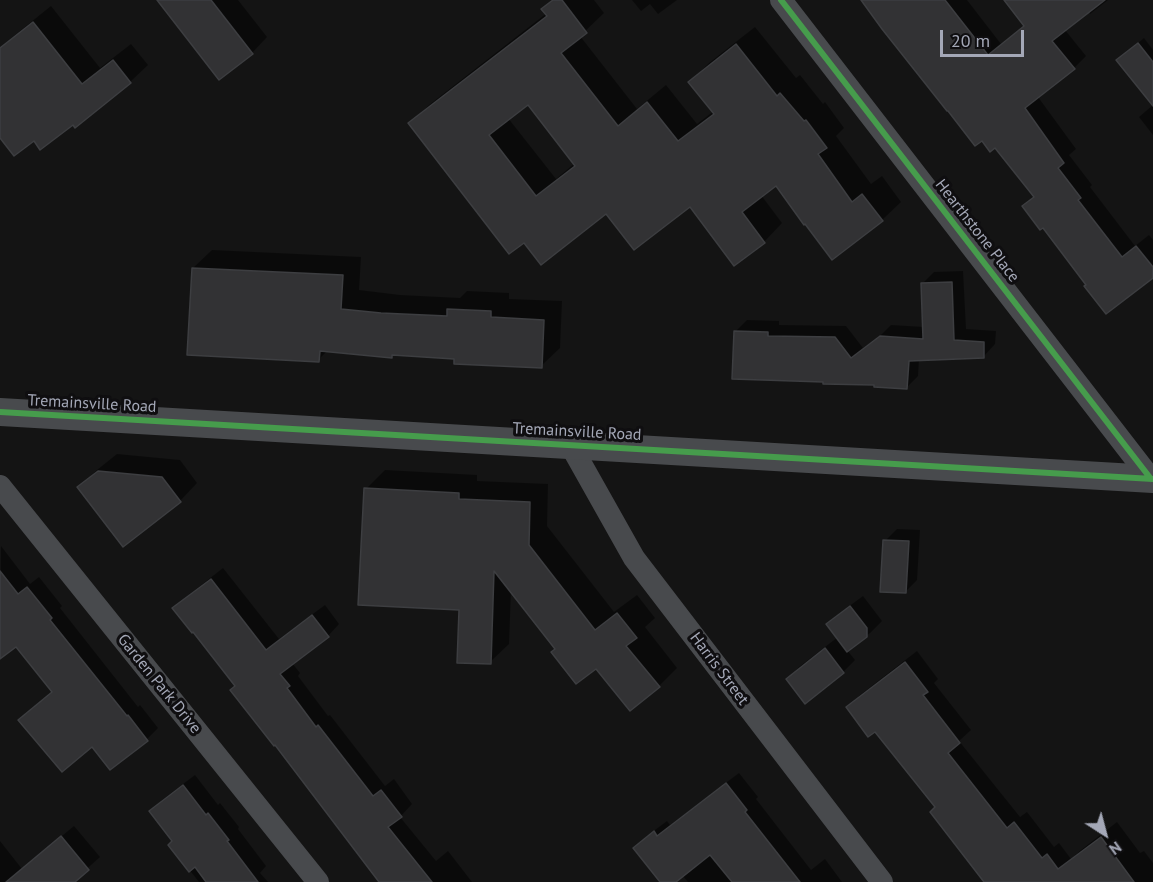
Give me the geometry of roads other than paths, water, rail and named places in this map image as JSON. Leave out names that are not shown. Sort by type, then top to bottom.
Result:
[{"type":"street","name":"Hearthstone Place","points":[[781,0],[1152,479]]},
{"type":"street","name":"Tremainsville Road","points":[[0,412],[1152,479]]},
{"type":"street","name":"Harris Street","points":[[571,446],[634,558],[882,882]]},
{"type":"street","name":"Garden Park Drive","points":[[0,486],[318,882]]}]
